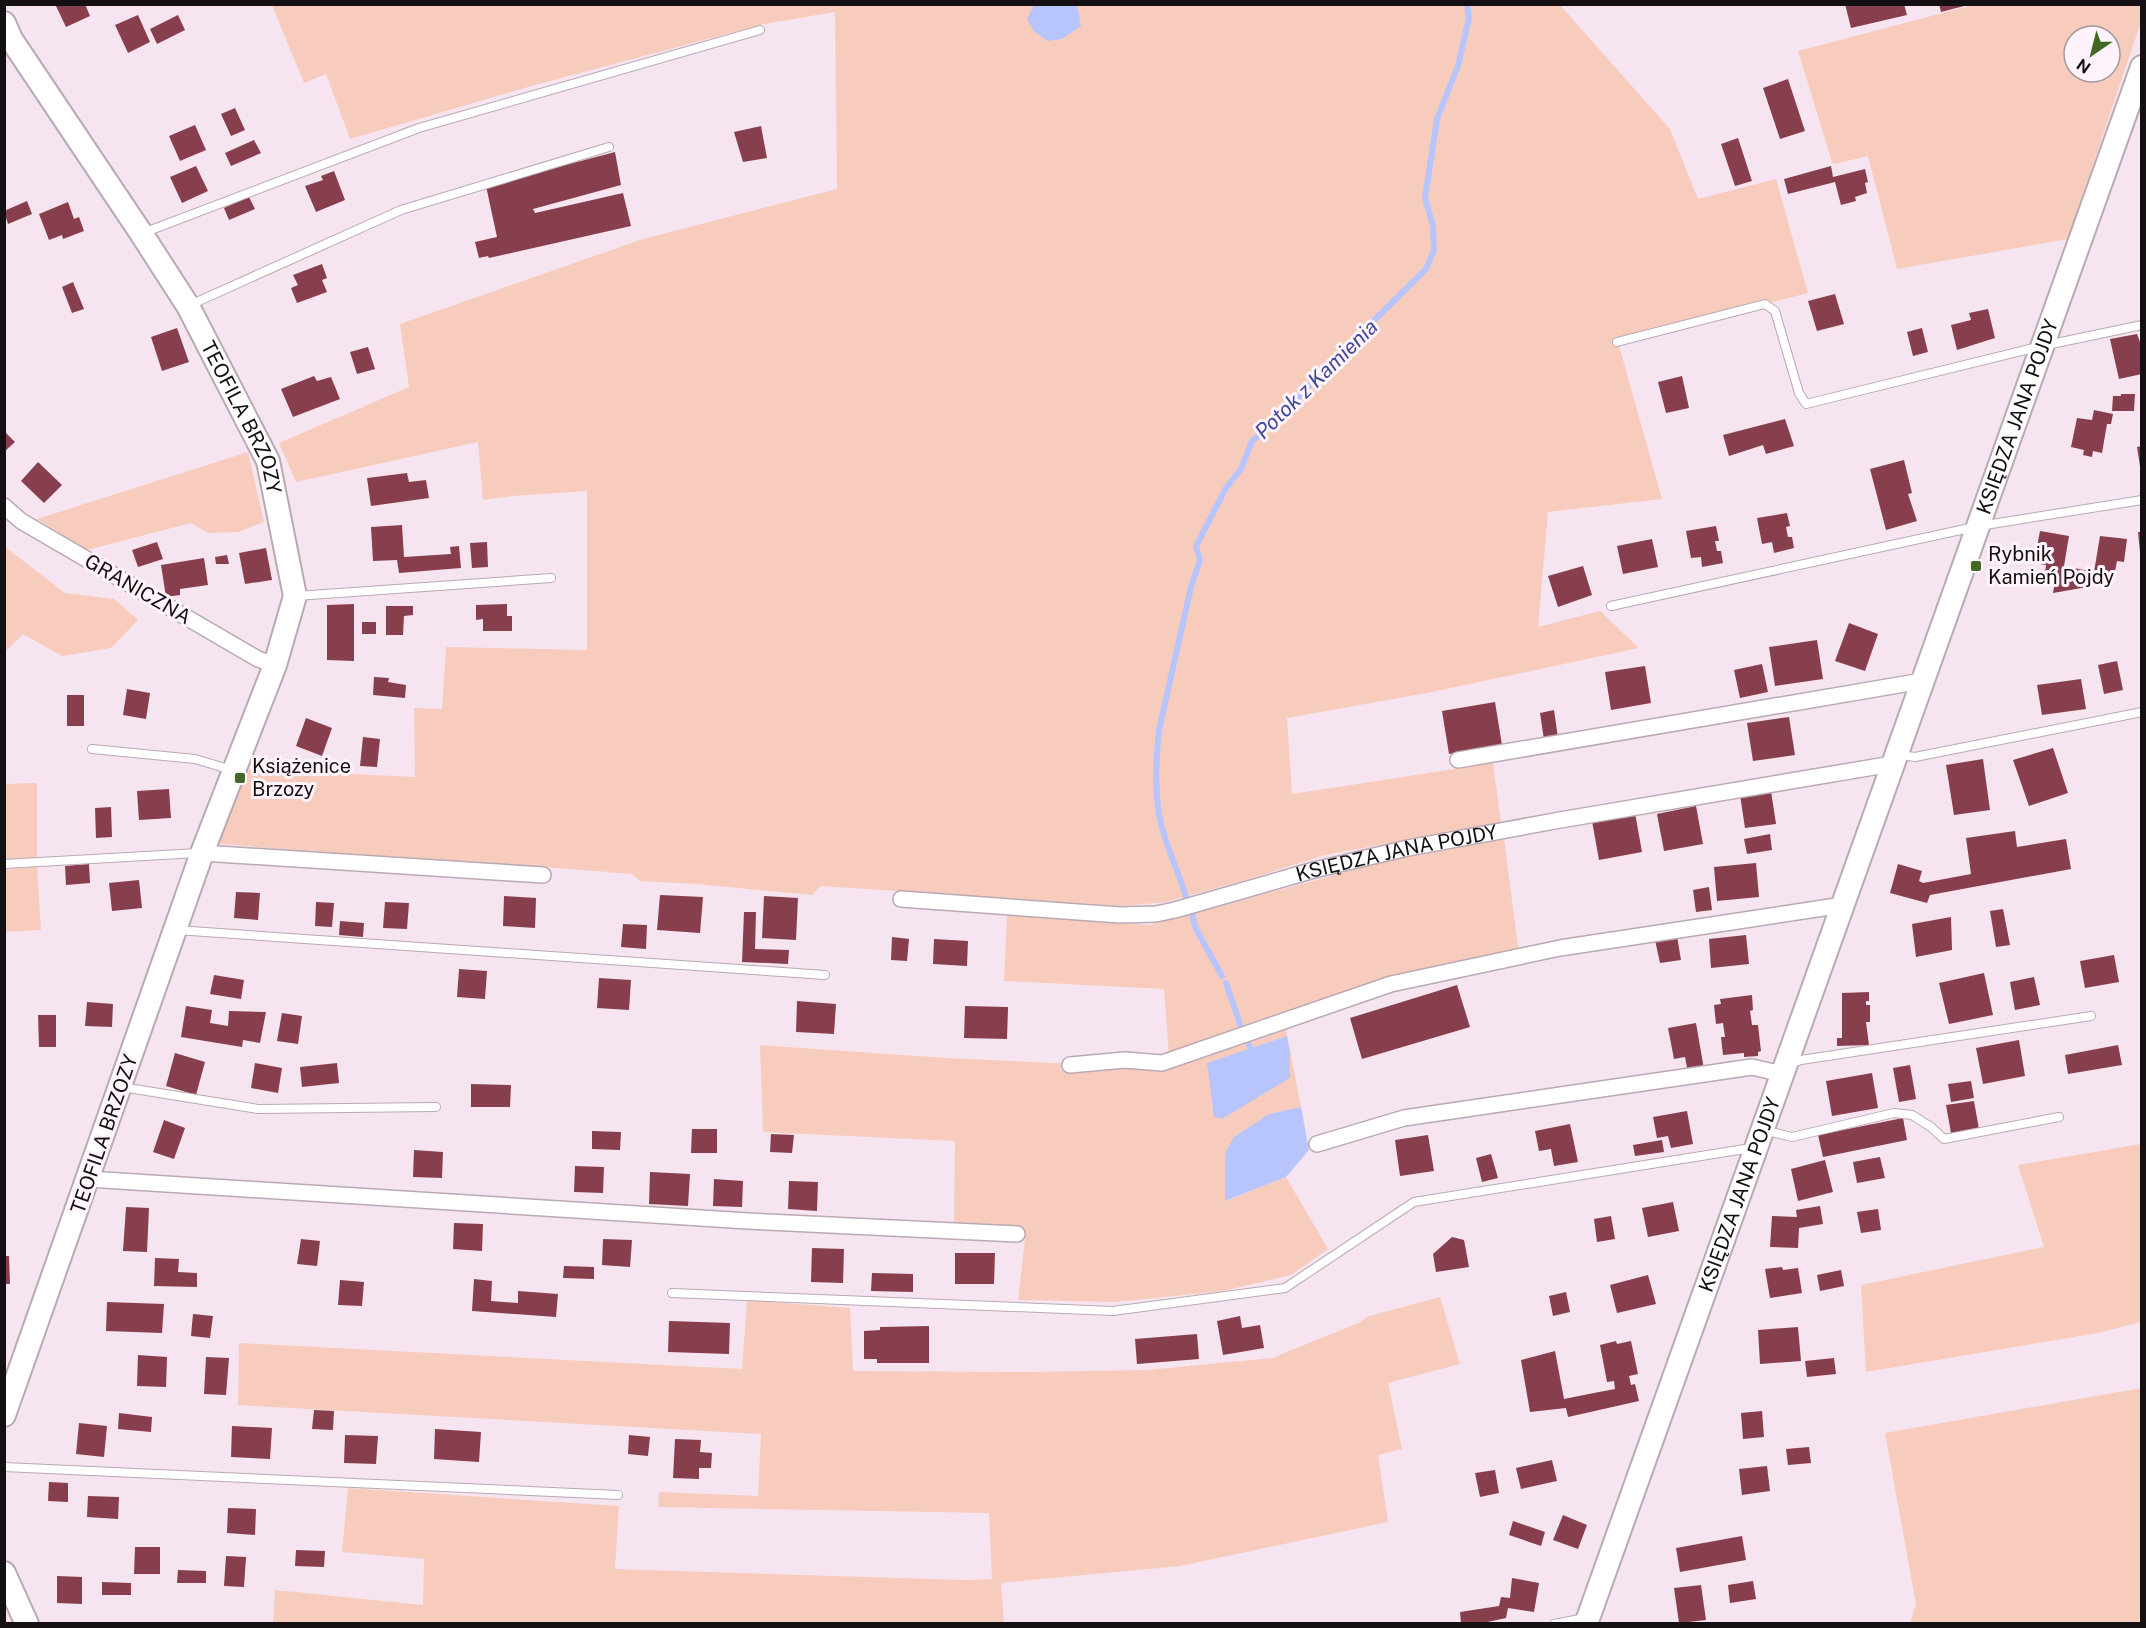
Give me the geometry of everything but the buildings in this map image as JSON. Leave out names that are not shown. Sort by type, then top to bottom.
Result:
[{"type":"street","name":"TEOFILA BRZOZY","points":[[4,23],[11,39],[188,306],[268,460],[294,596],[275,665],[202,853],[4,1415]]},
{"type":"street","name":"KSIĘDZA JANA POJDY","points":[[1587,1620],[2140,73]]},
{"type":"street","name":"GRANICZNA","points":[[4,506],[21,521],[258,659],[275,665]]},
{"type":"street","points":[[1458,760],[1922,681]]},
{"type":"street","name":"KSIĘDZA JANA POJDY","points":[[901,899],[1120,915],[1156,914],[1314,870],[1408,848],[1894,759]]},
{"type":"street","points":[[202,853],[543,875]]},
{"type":"street","points":[[1070,1065],[1125,1060],[1162,1063],[1391,984],[1560,948],[1843,905]]},
{"type":"street","points":[[1317,1144],[1416,1116],[1752,1066],[1784,1070]]},
{"type":"street","points":[[88,1179],[748,1221],[1017,1234]]},
{"type":"street","points":[[4,1573],[27,1623]]},
{"type":"lane","points":[[141,233],[419,128],[760,30]]},
{"type":"lane","points":[[188,306],[401,210],[609,147]]},
{"type":"lane","points":[[1617,342],[1765,304],[1774,311],[1799,393],[1806,404],[2042,346],[2142,325]]},
{"type":"lane","points":[[1611,606],[1979,526],[2142,500]]},
{"type":"lane","points":[[294,596],[551,578]]},
{"type":"lane","points":[[1894,759],[1915,757],[2142,712]]},
{"type":"lane","points":[[92,749],[195,759],[234,770]]},
{"type":"lane","points":[[4,864],[202,853]]},
{"type":"lane","points":[[175,930],[825,975]]},
{"type":"lane","points":[[1784,1070],[1801,1060],[2091,1016]]},
{"type":"lane","points":[[120,1087],[258,1109],[436,1107]]},
{"type":"lane","points":[[672,1293],[1113,1311],[1216,1298],[1285,1288],[1414,1202],[1759,1138],[1792,1137],[1894,1113],[1912,1115],[1931,1126],[1944,1140],[2059,1117]]},
{"type":"lane","points":[[4,1467],[397,1487],[618,1495]]},
{"type":"lane","points":[[1554,1623],[1587,1620]]},
{"type":"shaded area","points":[[272,5],[1560,5],[1670,129],[1698,199],[1776,179],[1808,293],[1618,342],[1662,499],[1548,512],[1538,627],[1600,611],[1639,648],[1427,693],[1287,718],[1292,794],[1493,763],[1501,823],[1325,855],[1166,902],[1121,906],[821,886],[812,895],[640,881],[632,874],[215,843],[246,769],[415,777],[414,708],[442,709],[446,647],[587,650],[587,491],[483,500],[478,442],[296,482],[279,443],[409,387],[400,324],[643,239],[837,189],[835,12],[764,24],[535,85],[350,139],[326,74],[304,83]]},
{"type":"shaded area","points":[[1973,5],[2141,5],[2141,22],[2122,78],[2122,24],[2062,24],[2062,84],[2120,84],[2068,239],[1897,269],[1868,156],[1834,164],[1798,51]]},
{"type":"shaded area","points":[[248,452],[264,522],[238,532],[208,533],[191,523],[87,550],[37,519]]},
{"type":"shaded area","points":[[4,546],[65,593],[114,599],[138,620],[111,648],[62,656],[23,634],[5,652]]},
{"type":"shaded area","points":[[37,783],[37,858],[5,860],[5,784]]},
{"type":"shaded area","points":[[1504,839],[1520,962],[1398,989],[1286,1027],[1287,1036],[1208,1063],[1290,1078],[1290,1051],[1301,1107],[1269,1114],[1226,1201],[1286,1177],[1328,1249],[1291,1275],[1223,1291],[1115,1302],[1018,1300],[1026,1231],[954,1224],[955,1141],[763,1132],[760,1045],[946,1058],[1170,1068],[1164,989],[1004,981],[1007,915],[1149,925],[1394,859]]},
{"type":"shaded area","points":[[37,867],[41,930],[5,932],[5,869]]},
{"type":"shaded area","points":[[2141,1144],[2141,1322],[2098,1333],[1866,1372],[1861,1285],[2044,1247],[2018,1165]]},
{"type":"shaded area","points":[[1440,1297],[1460,1364],[1388,1383],[1402,1449],[1378,1455],[1388,1522],[1180,1566],[1001,1583],[1004,1623],[273,1623],[275,1590],[423,1605],[424,1559],[342,1552],[348,1488],[619,1506],[615,1569],[992,1579],[989,1513],[658,1507],[659,1492],[758,1496],[761,1434],[238,1405],[239,1343],[742,1369],[747,1300],[850,1308],[853,1371],[1147,1370],[1272,1358],[1361,1322],[1366,1317]]},
{"type":"shaded area","points":[[2141,1388],[2141,1623],[1910,1623],[1916,1604],[1885,1433]]},
{"type":"water","points":[[1034,5],[1077,5],[1081,26],[1062,39],[1048,41],[1034,31],[1027,19]]},
{"type":"water","points":[[1287,1036],[1290,1051],[1290,1078],[1222,1119],[1214,1117],[1207,1063]]},
{"type":"water","points":[[1301,1107],[1309,1150],[1286,1177],[1225,1201],[1225,1153],[1234,1137],[1269,1114]]},
{"type":"waterway","name":"Potok z Kamienia","points":[[1187,900],[1164,836],[1159,815],[1157,761],[1159,730],[1191,587],[1200,560],[1196,546],[1226,488],[1241,469],[1252,441],[1273,424],[1426,269],[1434,250],[1433,226],[1425,198],[1437,119],[1458,66],[1469,18],[1467,4]]},
{"type":"waterway","name":"Potok z Kamienia","points":[[1191,911],[1196,929],[1222,976]]},
{"type":"waterway","name":"Potok z Kamienia","points":[[1226,983],[1241,1027]]},
{"type":"waterway","name":"Potok z Kamienia","points":[[1247,1040],[1250,1048]]},
{"type":"place","name":"Rybnik Kamień Pojdy","points":[[1976,566]]},
{"type":"place","name":"Książenice Brzozy","points":[[240,778]]}]
